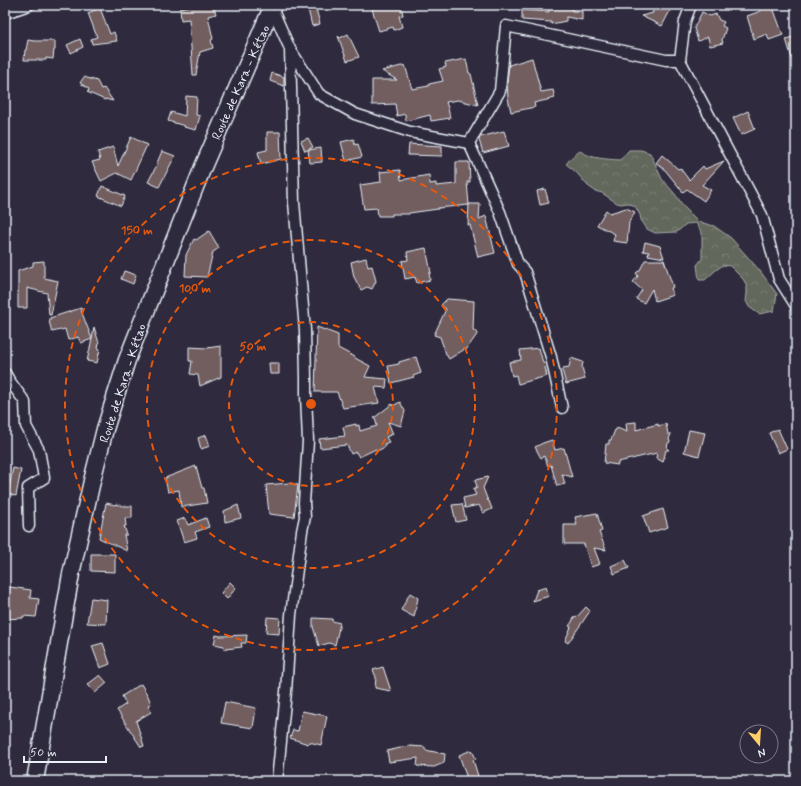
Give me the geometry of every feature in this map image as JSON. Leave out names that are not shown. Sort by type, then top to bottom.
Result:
[{"type":"main road","name":"Route de Kara - Kétao","points":[[35,781],[71,574],[92,481],[126,360],[203,167],[273,6]]},
{"type":"street","points":[[5,13],[28,5]]},
{"type":"street","points":[[691,5],[685,21],[680,60],[762,215],[779,280],[796,306]]},
{"type":"street","points":[[273,6],[290,49],[319,94],[355,114],[410,132],[469,142]]},
{"type":"street","points":[[469,142],[500,91],[506,26],[666,60],[680,60]]},
{"type":"street","points":[[277,781],[286,692],[291,615],[305,517],[304,503],[308,441],[305,330],[294,202],[290,49]]},
{"type":"street","points":[[469,142],[500,212],[518,264],[525,272],[551,357],[562,408]]},
{"type":"street","points":[[5,373],[25,402],[26,426],[39,450],[43,471],[44,478],[28,488],[29,526]]},
{"type":"green space","points":[[629,150],[641,150],[650,153],[662,179],[684,207],[699,222],[714,226],[731,238],[760,271],[777,294],[774,311],[759,314],[749,307],[746,301],[747,286],[743,279],[730,266],[723,265],[705,280],[699,280],[697,265],[702,259],[702,233],[696,223],[686,224],[677,232],[655,233],[647,229],[635,206],[628,203],[617,203],[602,193],[595,191],[566,164],[580,151],[594,157],[620,160]]},
{"type":"building","points":[[191,5],[213,5],[216,14],[208,16],[213,39],[211,40],[213,48],[200,52],[196,75],[193,75],[189,19],[181,20],[180,8]]},
{"type":"building","points":[[307,5],[315,5],[320,24],[312,26]]},
{"type":"building","points":[[385,5],[386,8],[401,5],[403,15],[399,16],[402,27],[394,30],[393,27],[379,31],[372,9]]},
{"type":"building","points":[[548,5],[572,5],[572,11],[582,11],[582,20],[566,17],[566,21],[551,24],[551,22],[522,20],[522,10],[549,12]]},
{"type":"building","points":[[652,5],[673,5],[662,26],[641,16],[653,13]]},
{"type":"building","points":[[760,5],[772,5],[783,35],[769,40],[767,34],[754,39],[747,16],[761,11]]},
{"type":"building","points":[[100,8],[110,34],[114,32],[117,41],[92,44],[91,39],[97,37],[88,13]]},
{"type":"building","points":[[702,12],[710,16],[716,14],[719,20],[724,22],[722,26],[726,28],[722,40],[723,43],[710,46],[708,37],[698,41],[694,28]]},
{"type":"building","points":[[348,34],[359,57],[347,61],[338,36],[340,38]]},
{"type":"building","points":[[796,36],[796,65],[794,65],[786,39]]},
{"type":"building","points":[[80,39],[83,47],[71,53],[67,45]]},
{"type":"building","points":[[28,40],[55,41],[53,59],[46,58],[46,60],[24,60]]},
{"type":"building","points":[[532,58],[541,92],[553,90],[555,98],[534,103],[535,107],[511,112],[507,82],[509,65]]},
{"type":"building","points":[[466,59],[478,105],[458,100],[446,102],[450,118],[431,121],[430,115],[406,121],[405,114],[397,116],[395,104],[372,105],[372,80],[397,80],[382,71],[405,65],[412,89],[429,86],[429,84],[443,81],[439,69],[446,67],[445,63]]},
{"type":"building","points":[[272,73],[284,77],[284,86],[270,81]]},
{"type":"building","points":[[84,77],[97,81],[101,89],[104,88],[113,101],[105,100],[87,92],[89,89],[80,83]]},
{"type":"building","points":[[186,96],[197,97],[196,115],[200,116],[196,130],[168,121],[171,112],[185,116]]},
{"type":"building","points":[[748,111],[755,129],[741,135],[733,118]]},
{"type":"building","points":[[504,131],[509,146],[483,153],[479,140],[480,137]]},
{"type":"building","points":[[267,132],[280,132],[281,159],[261,164],[258,152],[267,150]]},
{"type":"building","points":[[131,137],[147,145],[131,180],[117,173],[101,181],[92,162],[100,160],[98,152],[113,147],[118,166]]},
{"type":"building","points":[[308,138],[313,147],[305,151],[301,141]]},
{"type":"building","points":[[354,139],[355,145],[358,144],[362,157],[346,161],[341,142]]},
{"type":"building","points":[[409,144],[442,146],[442,156],[408,155]]},
{"type":"building","points":[[321,148],[322,162],[310,163],[308,150]]},
{"type":"building","points":[[162,151],[175,156],[159,187],[148,182],[158,163]]},
{"type":"building","points":[[662,155],[678,169],[680,168],[689,180],[703,166],[705,169],[724,161],[702,185],[711,190],[704,201],[687,189],[683,192],[665,170],[656,163]]},
{"type":"building","points":[[456,162],[469,162],[470,182],[467,182],[469,205],[438,208],[409,214],[392,214],[392,216],[378,216],[377,208],[364,209],[360,185],[381,182],[380,172],[400,170],[401,180],[429,175],[430,184],[436,183],[436,186],[456,184]]},
{"type":"building","points":[[102,186],[125,196],[121,206],[98,196]]},
{"type":"building","points":[[545,189],[549,203],[540,205],[537,191]]},
{"type":"building","points":[[469,204],[480,204],[479,219],[486,216],[495,253],[478,257],[470,225],[468,225]]},
{"type":"building","points":[[626,208],[635,212],[629,222],[627,243],[613,241],[615,234],[597,225],[606,210],[610,213]]},
{"type":"building","points":[[209,231],[219,248],[213,252],[207,277],[185,276],[186,255],[194,239],[196,240]]},
{"type":"building","points":[[645,242],[660,246],[664,258],[648,255],[649,252],[643,251]]},
{"type":"building","points":[[426,248],[431,273],[429,273],[430,280],[417,283],[415,277],[405,279],[402,261],[408,260],[407,252]]},
{"type":"building","points":[[366,258],[368,267],[372,266],[376,281],[372,289],[367,287],[361,290],[354,277],[351,262]]},
{"type":"building","points":[[645,260],[664,260],[673,287],[671,288],[673,295],[655,301],[652,289],[644,303],[636,299],[642,290],[633,282],[638,276],[636,273],[640,270]]},
{"type":"building","points":[[44,261],[44,278],[58,281],[51,315],[49,315],[47,293],[27,288],[27,308],[18,308],[18,271],[33,266],[33,262]]},
{"type":"building","points":[[124,271],[136,275],[133,284],[121,279]]},
{"type":"building","points":[[447,299],[474,301],[473,330],[478,333],[466,350],[465,349],[449,359],[440,337],[434,335],[446,309],[441,305]]},
{"type":"building","points":[[81,308],[92,339],[81,343],[78,337],[68,340],[65,329],[52,332],[49,321],[50,318]]},
{"type":"building","points":[[94,327],[99,343],[98,348],[100,349],[97,363],[87,361]]},
{"type":"building","points":[[317,327],[338,335],[338,348],[370,366],[365,377],[387,379],[386,388],[375,387],[379,403],[343,408],[337,392],[315,392]]},
{"type":"building","points":[[221,346],[221,377],[200,386],[198,375],[190,374],[192,361],[189,361],[189,347],[207,348]]},
{"type":"building","points":[[539,348],[547,376],[518,384],[516,375],[512,376],[509,362],[521,360],[520,350]]},
{"type":"building","points":[[416,357],[421,373],[413,376],[414,377],[391,383],[388,366],[399,364],[399,362]]},
{"type":"building","points":[[571,358],[583,362],[582,367],[585,379],[566,384],[562,370],[564,369],[563,368],[569,367]]},
{"type":"building","points":[[269,363],[279,363],[279,374],[270,374]]},
{"type":"building","points":[[400,402],[405,411],[401,426],[388,422],[393,434],[386,437],[389,442],[384,444],[385,447],[377,451],[376,449],[359,457],[356,452],[351,454],[347,445],[320,448],[319,439],[345,436],[343,427],[356,424],[356,426],[359,425],[360,431],[377,426],[374,418],[392,404],[393,406]]},
{"type":"building","points":[[636,422],[636,430],[658,424],[658,426],[666,424],[668,434],[671,434],[669,439],[670,442],[668,443],[667,448],[669,450],[666,450],[663,462],[656,458],[657,453],[618,462],[618,465],[604,463],[606,444],[609,444],[609,440],[611,440],[615,430],[617,428],[627,432],[626,423]]},
{"type":"building","points":[[778,429],[787,449],[778,453],[769,433]]},
{"type":"building","points":[[689,430],[705,433],[699,456],[684,452]]},
{"type":"building","points":[[206,435],[210,446],[201,449],[198,438]]},
{"type":"building","points":[[552,440],[555,450],[564,448],[572,477],[562,474],[565,484],[557,486],[551,465],[548,466],[544,456],[541,458],[535,447]]},
{"type":"building","points":[[196,466],[202,488],[204,488],[207,503],[181,507],[179,490],[168,492],[165,478]]},
{"type":"building","points":[[13,468],[21,470],[16,496],[8,494]]},
{"type":"building","points":[[488,477],[483,488],[492,509],[483,513],[479,505],[465,508],[463,498],[476,495],[473,489],[477,487],[475,480]]},
{"type":"building","points":[[289,483],[298,485],[294,517],[269,514],[266,485]]},
{"type":"building","points":[[106,503],[132,506],[132,518],[125,518],[126,526],[124,526],[127,535],[124,535],[127,551],[99,538]]},
{"type":"building","points":[[462,504],[466,520],[456,522],[452,505]]},
{"type":"building","points":[[238,505],[241,518],[225,522],[224,511]]},
{"type":"building","points":[[663,509],[668,527],[649,533],[643,516]]},
{"type":"building","points":[[597,513],[602,531],[599,532],[606,550],[594,548],[600,564],[591,567],[584,544],[564,544],[564,525],[577,525],[575,517]]},
{"type":"building","points":[[185,518],[188,525],[206,518],[209,527],[195,532],[197,538],[184,542],[177,521]]},
{"type":"building","points":[[91,554],[115,554],[115,572],[91,571]]},
{"type":"building","points":[[625,560],[629,568],[614,574],[611,566]]},
{"type":"building","points":[[230,582],[236,588],[227,599],[221,593]]},
{"type":"building","points":[[10,587],[31,590],[30,598],[39,599],[36,617],[23,616],[23,618],[5,619],[5,594]]},
{"type":"building","points":[[546,587],[549,596],[533,601],[537,590]]},
{"type":"building","points":[[410,593],[418,598],[414,617],[401,610]]},
{"type":"building","points":[[91,598],[107,600],[106,624],[87,623]]},
{"type":"building","points":[[586,607],[590,611],[568,643],[565,641],[571,627],[569,626],[574,617],[576,618]]},
{"type":"building","points":[[267,617],[280,618],[279,634],[266,633]]},
{"type":"building","points":[[313,618],[332,619],[332,621],[340,623],[335,645],[329,643],[319,646],[313,627]]},
{"type":"building","points":[[216,635],[247,635],[246,643],[241,643],[242,647],[225,649],[224,646],[214,644]]},
{"type":"building","points":[[103,643],[110,664],[100,668],[92,646]]},
{"type":"building","points":[[383,667],[391,691],[375,688],[376,677],[373,670]]},
{"type":"building","points":[[100,675],[107,683],[95,693],[87,685]]},
{"type":"building","points":[[141,684],[151,704],[148,705],[151,712],[136,721],[144,746],[141,747],[117,710],[126,704],[122,696]]},
{"type":"building","points":[[225,702],[256,708],[253,728],[221,723]]},
{"type":"building","points":[[302,711],[327,716],[321,745],[309,742],[308,744],[290,738],[293,730],[298,731]]},
{"type":"building","points":[[409,746],[425,747],[425,750],[445,754],[444,763],[434,767],[417,766],[418,758],[389,762],[387,751]]},
{"type":"building","points":[[472,750],[476,759],[473,760],[479,779],[468,781],[459,755]]}]
